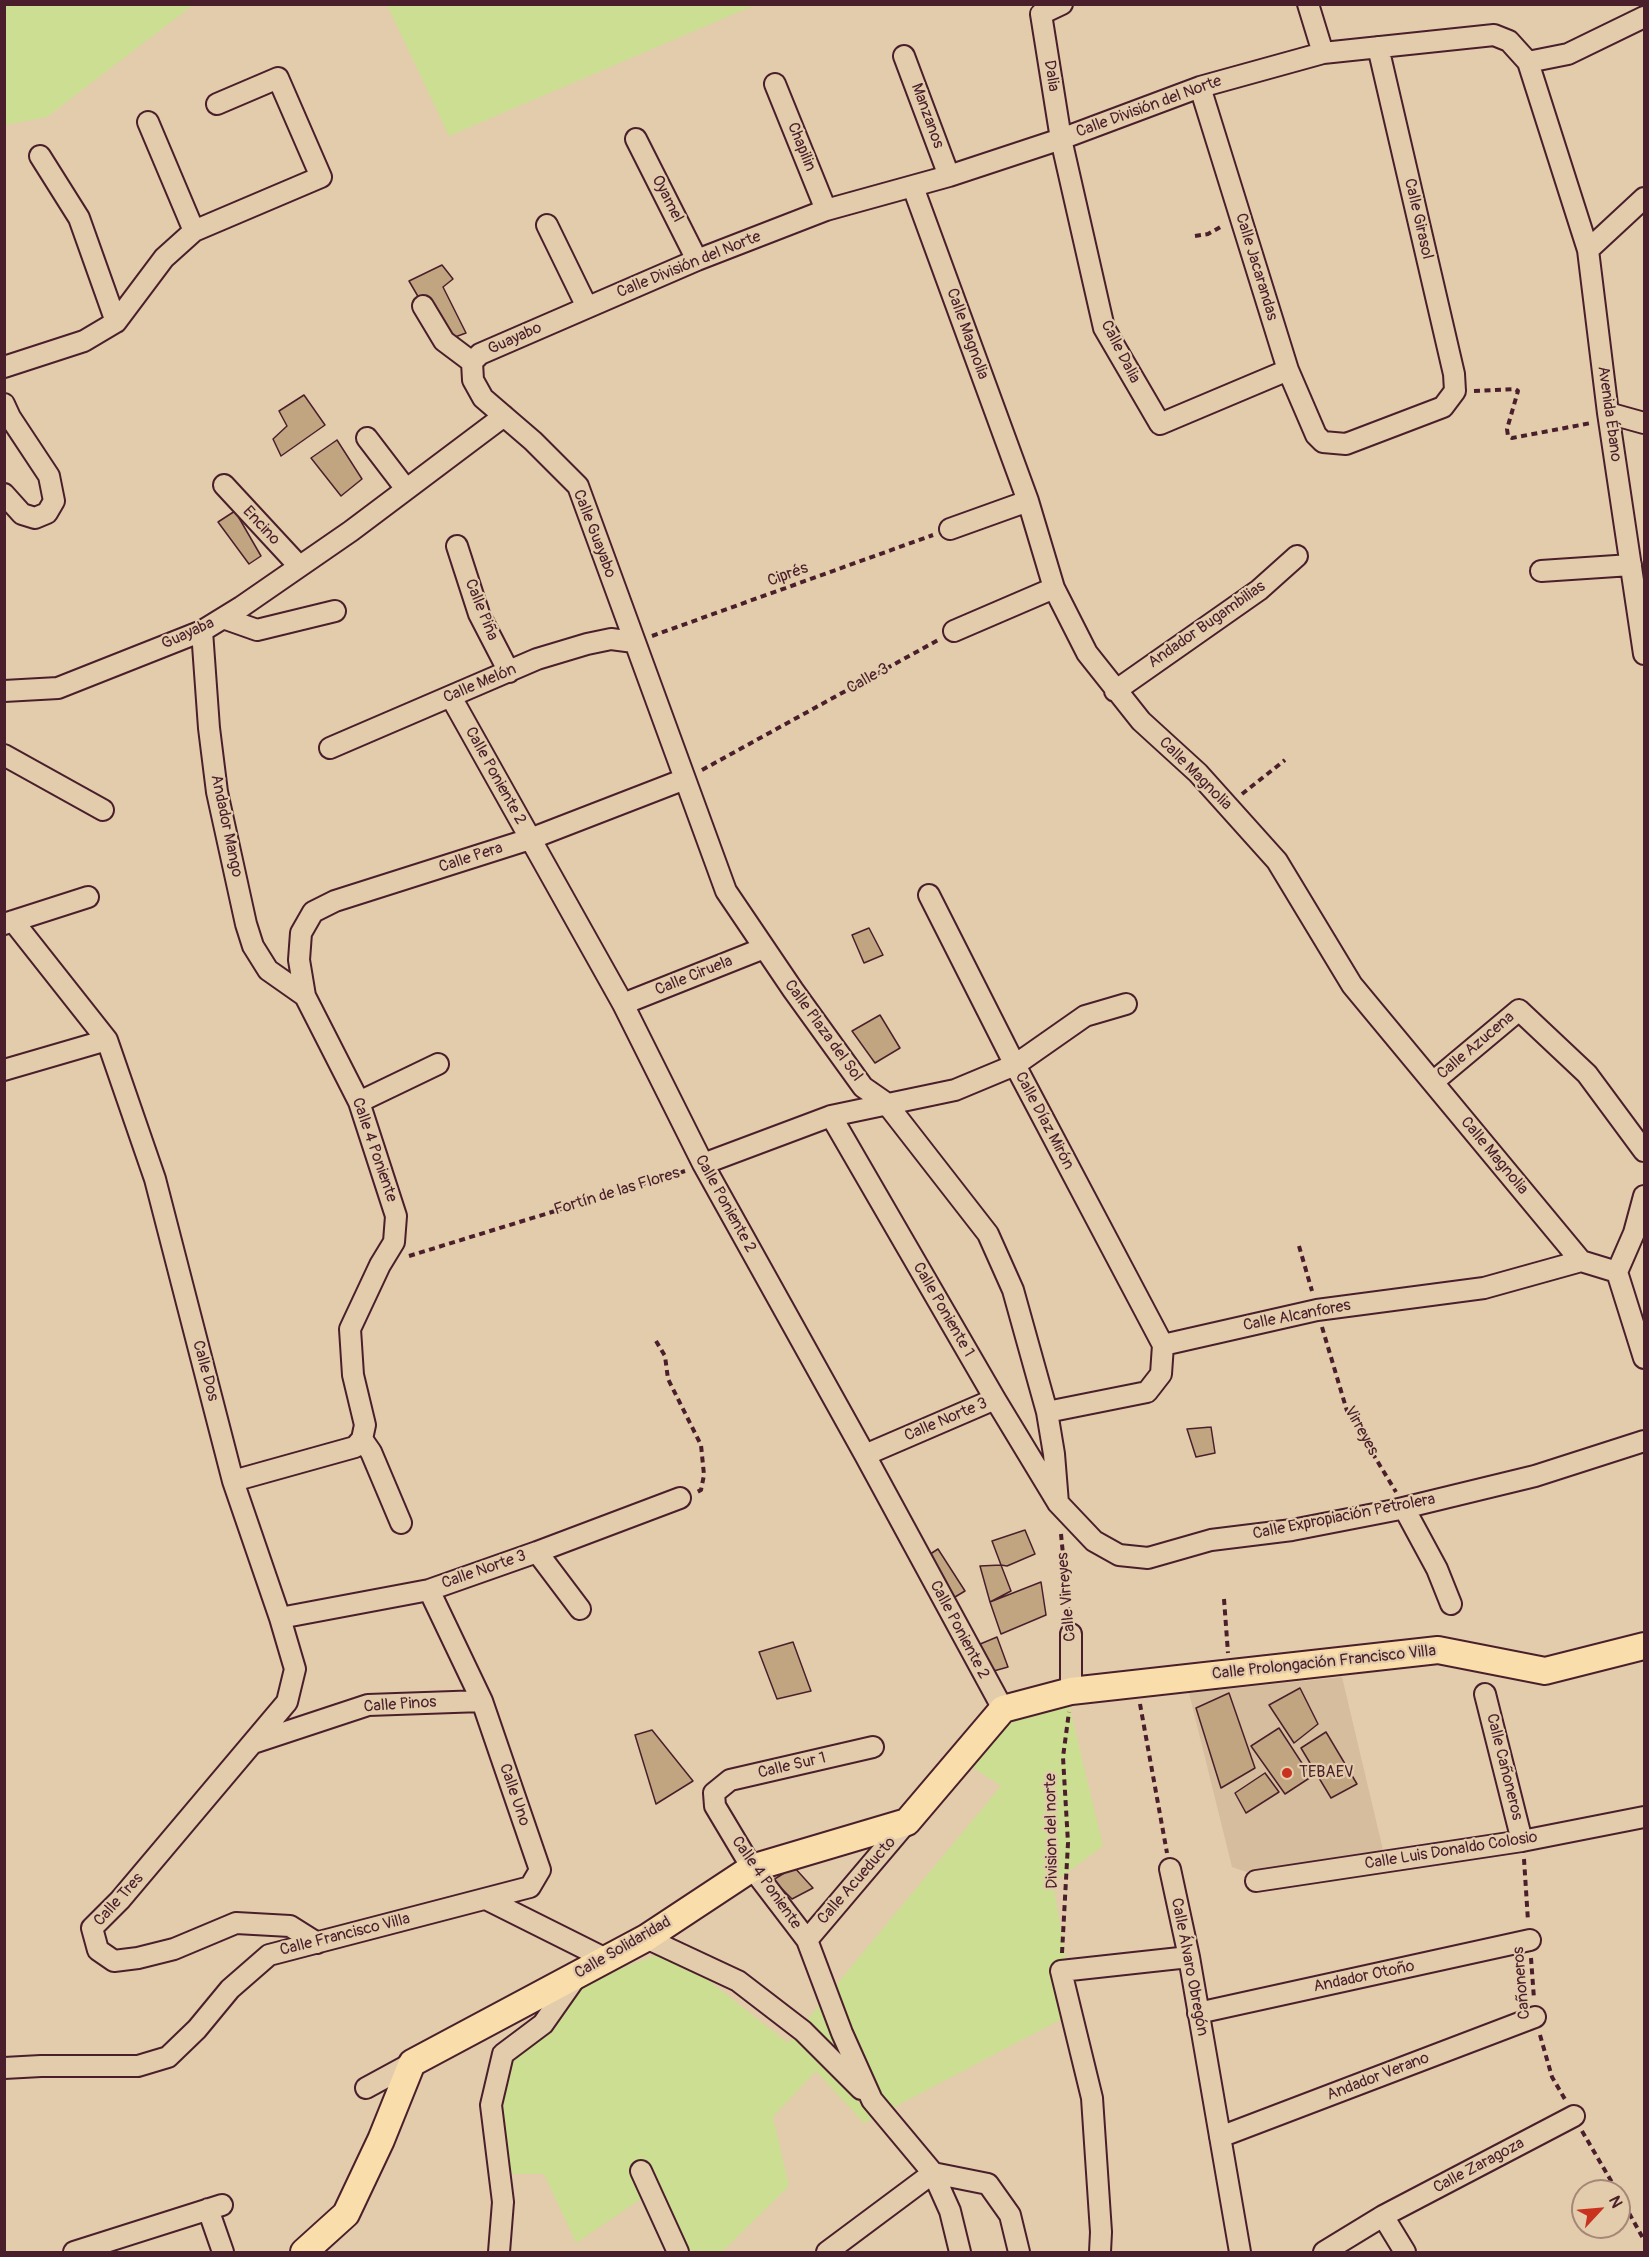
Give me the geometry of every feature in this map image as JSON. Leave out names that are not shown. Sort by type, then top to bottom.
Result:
[{"type":"main road","name":"Calle Prolongación Francisco Villa","points":[[1003,1709],[1071,1691],[1137,1682],[1438,1650],[1545,1671],[1644,1646]]},
{"type":"main road","points":[[907,1822],[1003,1709]]},
{"type":"main road","name":"Calle Solidaridad","points":[[412,2063],[645,1938],[752,1868],[907,1822]]},
{"type":"main road","points":[[304,2253],[346,2214],[381,2140],[412,2063]]},
{"type":"street","name":"Dalia","points":[[1061,139],[1041,14],[1062,4]]},
{"type":"street","points":[[1308,4],[1323,53]]},
{"type":"street","points":[[1528,62],[1568,54],[1644,17]]},
{"type":"street","name":"Calle División del Norte","points":[[587,307],[697,260],[826,210],[949,176],[1061,139],[1200,87],[1323,53],[1494,35],[1509,41],[1528,62],[1588,250]]},
{"type":"street","name":"Calle Girasol","points":[[1378,47],[1454,374],[1455,391]]},
{"type":"street","name":"Manzanos","points":[[904,56],[949,176]]},
{"type":"street","points":[[7,359],[84,341],[116,322],[164,258],[194,231],[321,177],[278,78],[217,104]]},
{"type":"street","name":"Chapilin","points":[[776,84],[826,210]]},
{"type":"street","name":"Calle Jacarandas","points":[[1200,87],[1288,370],[1316,435],[1323,442],[1346,444],[1443,407],[1455,391]]},
{"type":"street","points":[[148,122],[194,231]]},
{"type":"street","name":"Oyamel","points":[[636,138],[697,260]]},
{"type":"street","name":"Calle Dalia","points":[[1061,139],[1104,328],[1160,424],[1288,370]]},
{"type":"street","points":[[40,156],[79,218],[116,322]]},
{"type":"street","name":"Calle Magnolia","points":[[913,187],[1028,501],[1054,588],[1087,653],[1141,721],[1198,773],[1277,861],[1352,985],[1581,1261]]},
{"type":"street","points":[[1588,250],[1644,198]]},
{"type":"street","points":[[547,225],[587,307]]},
{"type":"street","name":"Avenida Ébano","points":[[1588,250],[1608,413],[1644,654]]},
{"type":"street","points":[[423,306],[444,341],[472,362]]},
{"type":"street","name":"Guayabo","points":[[504,416],[483,398],[473,380],[472,362],[480,354],[587,307]]},
{"type":"street","points":[[4,404],[10,417],[49,476],[54,501],[47,513],[35,518],[22,514],[4,494]]},
{"type":"street","points":[[1608,413],[1644,423]]},
{"type":"street","name":"Guayaba","points":[[4,691],[58,687],[202,631],[351,531],[504,416]]},
{"type":"street","name":"Calle Guayabo","points":[[504,416],[578,486],[634,642]]},
{"type":"street","points":[[367,438],[406,489]]},
{"type":"street","name":"Encino","points":[[224,485],[299,566]]},
{"type":"street","points":[[950,529],[1028,501]]},
{"type":"street","name":"Calle Piña","points":[[457,546],[479,614],[509,672]]},
{"type":"street","name":"Andador Bugambilias","points":[[1115,691],[1259,590],[1297,556]]},
{"type":"street","points":[[1541,570],[1631,565]]},
{"type":"street","points":[[954,631],[1054,588]]},
{"type":"street","points":[[223,618],[257,630],[336,610]]},
{"type":"street","name":"Andador Mango","points":[[202,631],[208,728],[217,792],[246,924],[254,946],[268,970],[305,996]]},
{"type":"street","name":"Calle Melón","points":[[330,748],[537,659],[611,639],[634,642]]},
{"type":"street","name":"Calle Plaza del Sol","points":[[634,642],[726,891],[863,1087],[886,1104],[988,1234],[1013,1290],[1047,1412],[1054,1454],[1058,1503]]},
{"type":"street","name":"Calle Poniente 2","points":[[451,697],[623,1004],[703,1164],[1003,1709]]},
{"type":"street","points":[[4,755],[103,810]]},
{"type":"street","name":"Calle Pera","points":[[301,933],[313,912],[335,901],[531,839],[685,779]]},
{"type":"street","name":"Calle Díaz Mirón","points":[[929,895],[1015,1065],[1163,1345]]},
{"type":"street","points":[[4,1070],[107,1040],[9,923],[88,897]]},
{"type":"street","name":"Calle 4 Poniente","points":[[301,933],[299,960],[305,996],[358,1102],[396,1216],[394,1242],[380,1265],[350,1329],[353,1375],[364,1425],[362,1439]]},
{"type":"street","name":"Calle Ciruela","points":[[623,1004],[764,948]]},
{"type":"street","points":[[703,1164],[831,1116],[955,1090],[1015,1065],[1085,1016],[1126,1004]]},
{"type":"street","name":"Calle Azucena","points":[[1433,1082],[1519,1010],[1587,1074],[1644,1151]]},
{"type":"street","name":"Calle Dos","points":[[107,1040],[155,1179],[233,1481],[295,1669],[287,1702]]},
{"type":"street","points":[[358,1102],[438,1064]]},
{"type":"street","name":"Calle Poniente 1","points":[[831,1116],[1058,1503]]},
{"type":"street","points":[[1644,1196],[1634,1233],[1617,1272],[1644,1358]]},
{"type":"street","points":[[1581,1261],[1617,1272]]},
{"type":"street","name":"Calle Alcanfores","points":[[1163,1345],[1317,1310],[1484,1288],[1581,1261]]},
{"type":"street","points":[[1047,1412],[1147,1392],[1161,1374],[1163,1345]]},
{"type":"street","name":"Calle Norte 3","points":[[865,1455],[995,1399]]},
{"type":"street","points":[[233,1481],[355,1447],[362,1439],[371,1452],[401,1523]]},
{"type":"street","name":"Calle Expropiación Petrolera","points":[[1058,1503],[1094,1541],[1119,1555],[1148,1558],[1211,1540],[1292,1530],[1404,1508],[1534,1476],[1644,1441]]},
{"type":"street","name":"Calle Norte 3","points":[[280,1618],[429,1590],[680,1498]]},
{"type":"street","points":[[1404,1508],[1437,1569],[1452,1604]]},
{"type":"street","points":[[537,1552],[580,1609]]},
{"type":"street","name":"Calle Uno","points":[[429,1590],[482,1701],[540,1870],[530,1887]]},
{"type":"street","name":"Calle Virreyes","points":[[1071,1634],[1071,1691]]},
{"type":"street","name":"Calle Cañoneros","points":[[1485,1694],[1522,1841]]},
{"type":"street","name":"Calle Pinos","points":[[253,1743],[368,1705],[482,1701]]},
{"type":"street","name":"Calle Tres","points":[[287,1702],[120,1900],[92,1928],[98,1950],[114,1961],[138,1958],[174,1948],[236,1923],[290,1926],[317,1943]]},
{"type":"street","name":"Calle Sur 1","points":[[714,1793],[730,1780],[873,1747]]},
{"type":"street","name":"Calle 4 Poniente","points":[[714,1793],[715,1806],[752,1868],[807,1940]]},
{"type":"street","name":"Calle Luis Donaldo Colosio","points":[[1256,1881],[1522,1841],[1644,1817]]},
{"type":"street","name":"Calle Acueducto","points":[[807,1940],[907,1822]]},
{"type":"street","name":"Calle Álvaro Obregón","points":[[1170,1869],[1188,1957],[1240,2253]]},
{"type":"street","name":"Calle Francisco Villa","points":[[4,2068],[138,2066],[168,2057],[197,2029],[230,1989],[269,1954],[530,1887]]},
{"type":"street","points":[[486,1899],[606,1959]]},
{"type":"street","points":[[645,1938],[738,1981],[803,2031],[872,2100],[933,2173],[950,2211],[960,2253]]},
{"type":"street","points":[[807,1940],[842,2033],[872,2100]]},
{"type":"street","name":"Andador Otoño","points":[[1198,2013],[1530,1940]]},
{"type":"street","points":[[1100,2253],[1101,2232],[1092,2098],[1061,1971],[1188,1957]]},
{"type":"street","points":[[499,2253],[503,2202],[491,2105],[503,2054],[543,2024],[578,1975]]},
{"type":"street","name":"Andador Verano","points":[[1220,2137],[1535,2017]]},
{"type":"street","points":[[366,2088],[412,2063]]},
{"type":"street","name":"Calle Zaragoza","points":[[1324,2253],[1383,2216],[1574,2116]]},
{"type":"street","points":[[641,2171],[678,2253]]},
{"type":"street","points":[[826,2253],[933,2173],[988,2184],[1010,2215],[1019,2253]]},
{"type":"street","points":[[74,2253],[215,2207],[223,2253]]},
{"type":"street","points":[[1383,2216],[1405,2253]]},
{"type":"path","points":[[1195,236],[1208,234],[1219,227],[1241,220]]},
{"type":"path","points":[[1455,391],[1515,389],[1518,391],[1507,429],[1508,436],[1512,438],[1587,425],[1608,413]]},
{"type":"path","name":"Ciprés","points":[[634,642],[950,529]]},
{"type":"path","name":"Calle 3","points":[[685,779],[954,631]]},
{"type":"path","points":[[1227,806],[1285,760]]},
{"type":"path","name":"Fortín de las Flores","points":[[380,1265],[671,1176],[703,1164]]},
{"type":"path","name":"Virreyes","points":[[1299,1246],[1347,1411],[1404,1508]]},
{"type":"path","points":[[656,1341],[665,1356],[668,1378],[701,1445],[704,1474],[700,1490],[691,1496],[680,1498]]},
{"type":"path","name":"Calle Virreyes","points":[[1058,1503],[1071,1634]]},
{"type":"path","points":[[1224,1599],[1229,1672]]},
{"type":"path","points":[[1137,1682],[1170,1869]]},
{"type":"path","name":"Division del norte","points":[[1061,1971],[1068,1843],[1063,1757],[1071,1691]]},
{"type":"path","name":"Cañoneros","points":[[1522,1841],[1535,2017],[1552,2077],[1610,2179]]},
{"type":"path","points":[[1631,2217],[1644,2240]]},
{"type":"shaded area","name":"TEBAEV","points":[[1342,1677],[1384,1854],[1252,1874],[1232,1867],[1189,1693]]},
{"type":"green space","points":[[5,4],[193,5],[47,117],[5,125]]},
{"type":"green space","points":[[387,5],[755,5],[449,136]]},
{"type":"green space","points":[[1069,1704],[1103,1846],[1053,1883],[1075,2012],[864,2123],[816,2071],[773,2117],[789,2186],[722,2252],[670,2252],[651,2192],[576,2243],[544,2174],[502,2174],[501,2062],[570,1987],[670,1950],[788,2043],[1001,1786],[954,1755],[981,1725]]},
{"type":"building","points":[[442,265],[453,279],[443,287],[466,333],[444,341],[409,281]]},
{"type":"building","points":[[304,395],[325,425],[281,456],[273,439],[287,426],[279,411]]},
{"type":"building","points":[[337,440],[362,479],[341,496],[311,458]]},
{"type":"building","points":[[235,511],[261,556],[249,564],[218,522]]},
{"type":"building","points":[[869,928],[883,955],[864,963],[852,935]]},
{"type":"building","points":[[880,1015],[900,1048],[875,1063],[852,1031]]},
{"type":"building","points":[[1211,1427],[1215,1453],[1196,1457],[1187,1429]]},
{"type":"building","points":[[1025,1530],[1035,1554],[1007,1566],[1001,1565],[992,1541]]},
{"type":"building","points":[[938,1549],[965,1591],[945,1603],[921,1560]]},
{"type":"building","points":[[1001,1565],[1011,1591],[990,1602],[980,1566]]},
{"type":"building","points":[[1041,1582],[1046,1615],[1001,1634],[990,1602]]},
{"type":"building","points":[[997,1637],[1008,1667],[983,1674],[973,1647]]},
{"type":"building","points":[[793,1642],[811,1691],[777,1699],[759,1652]]},
{"type":"building","points":[[1300,1688],[1318,1724],[1294,1743],[1269,1705]]},
{"type":"building","points":[[1229,1693],[1255,1768],[1221,1788],[1196,1708]]},
{"type":"building","points":[[1279,1728],[1311,1777],[1285,1794],[1251,1746]]},
{"type":"building","points":[[652,1730],[693,1781],[656,1804],[635,1735]]},
{"type":"building","points":[[1326,1732],[1357,1784],[1331,1798],[1301,1748]]},
{"type":"building","points":[[1265,1773],[1279,1792],[1246,1813],[1235,1793]]},
{"type":"building","points":[[794,1867],[813,1888],[792,1899],[773,1880]]},
{"type":"place","name":"TEBAEV","points":[[1287,1773]]}]
